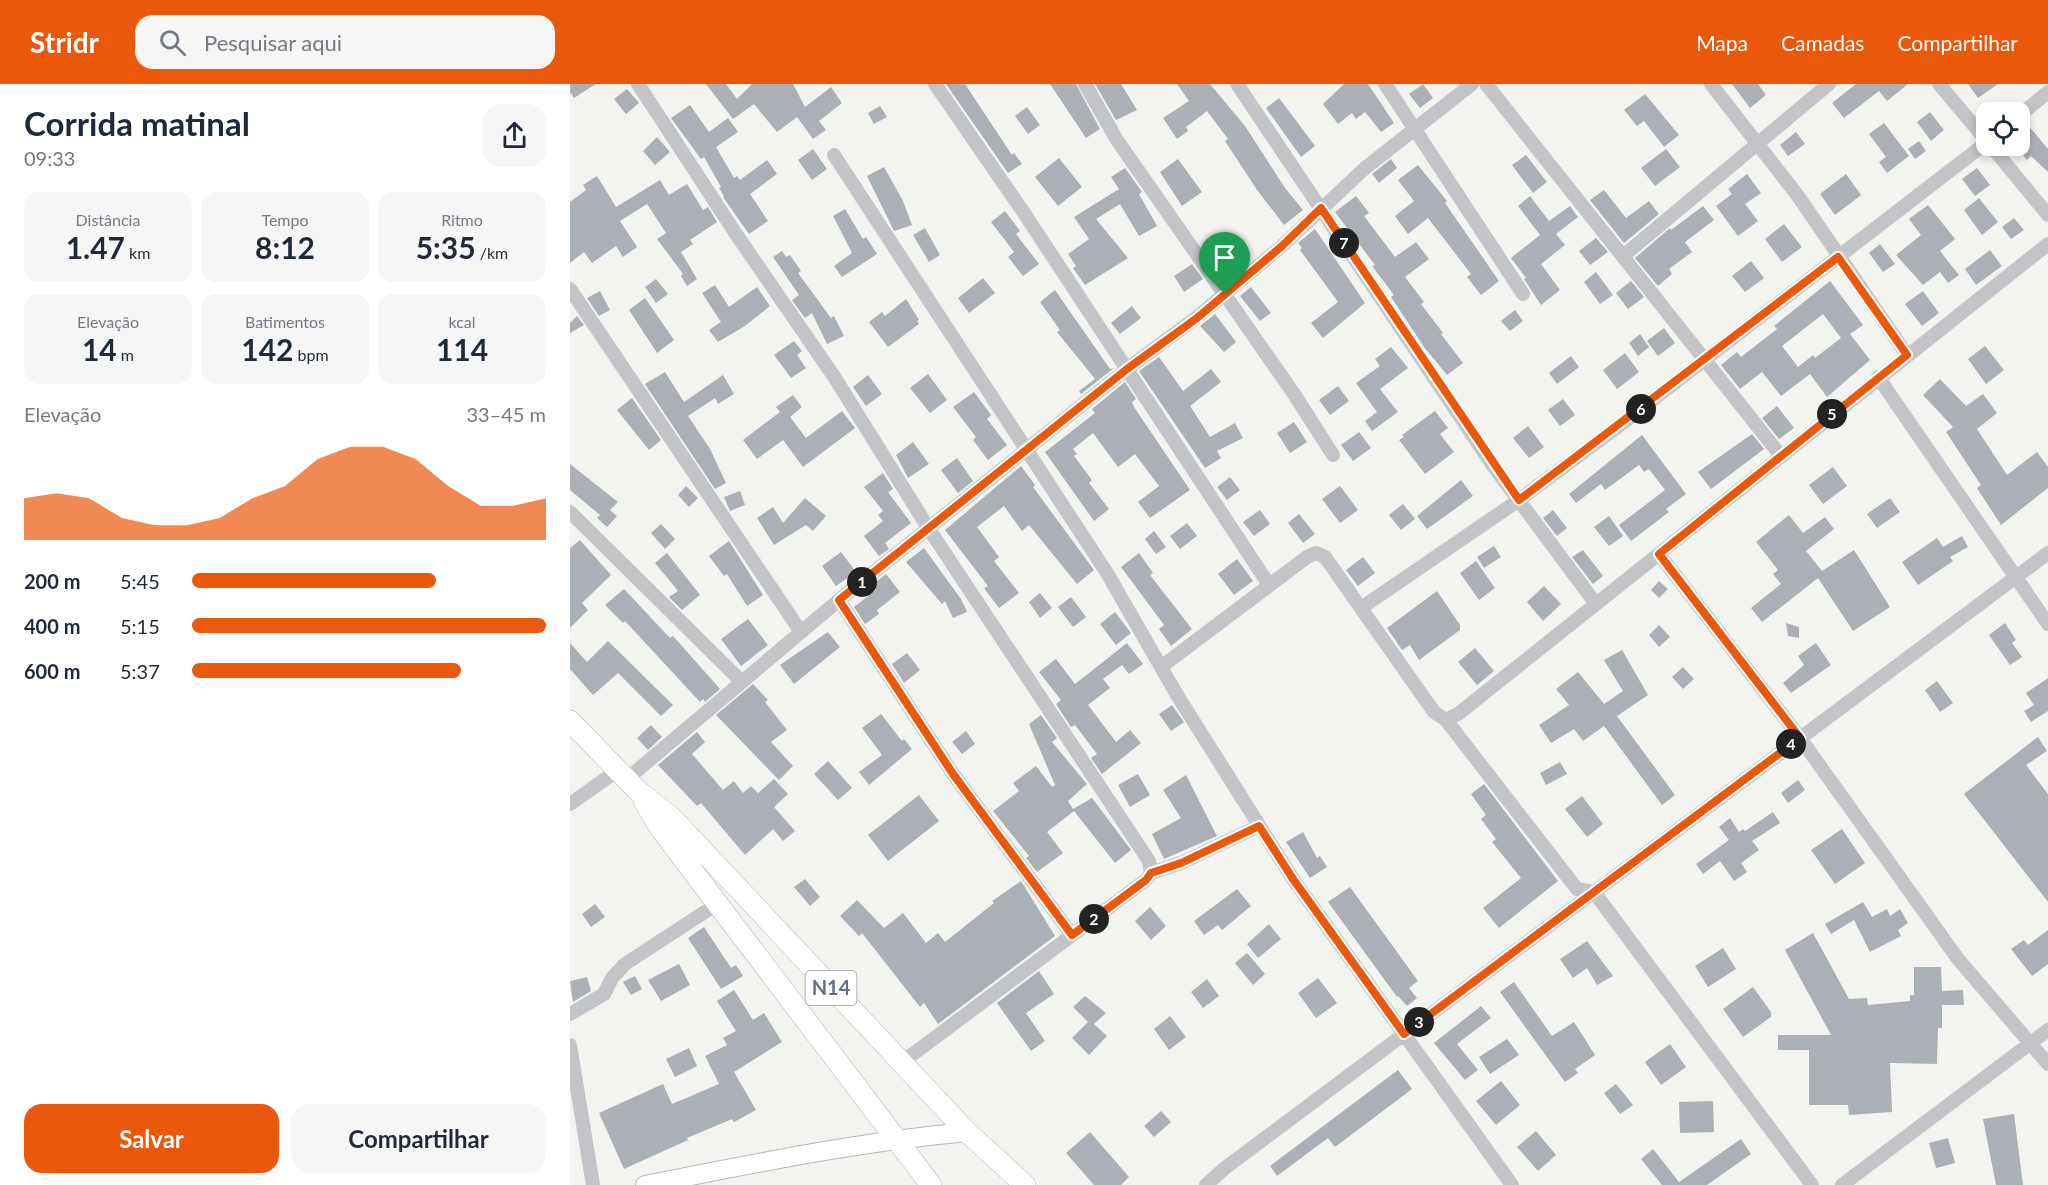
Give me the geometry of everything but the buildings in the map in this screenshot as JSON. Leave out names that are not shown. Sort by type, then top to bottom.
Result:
[{"type":"main road","name":"N14","points":[[570,721],[627,780],[672,818],[967,1132],[1025,1185]]},
{"type":"main road","name":"N14","points":[[627,780],[717,904],[931,1185]]},
{"type":"main road","points":[[645,1185],[813,1152],[894,1139],[967,1132]]},
{"type":"street","points":[[638,84],[736,234],[836,378],[928,529],[1149,861],[1151,873]]},
{"type":"street","points":[[935,84],[1269,585]]},
{"type":"street","points":[[1085,84],[1124,150],[1182,237],[1225,294],[1334,455]]},
{"type":"street","points":[[1237,84],[1519,500],[1596,604]]},
{"type":"street","points":[[1385,84],[1523,294]]},
{"type":"street","points":[[570,804],[627,780],[839,600],[1127,369],[1225,294],[1282,246],[1364,169],[1472,84]]},
{"type":"street","points":[[1486,84],[1781,456]]},
{"type":"street","points":[[1711,84],[1758,144],[1907,355]]},
{"type":"street","points":[[1623,256],[1828,84]]},
{"type":"street","points":[[1940,84],[1976,129]]},
{"type":"street","points":[[2030,107],[2048,92]]},
{"type":"street","points":[[1360,608],[1519,500],[1976,149]]},
{"type":"street","points":[[834,155],[1107,573],[1161,667],[1293,879],[1512,1185]]},
{"type":"street","points":[[1999,156],[2048,215]]},
{"type":"street","points":[[1446,720],[1458,714],[1878,377],[2048,244]]},
{"type":"street","points":[[570,289],[801,632]]},
{"type":"street","points":[[1878,377],[2048,624]]},
{"type":"street","points":[[570,512],[741,681]]},
{"type":"street","points":[[1161,667],[1307,557],[1316,553],[1325,557],[1434,712],[1446,720],[1577,889],[1594,892],[1812,1185]]},
{"type":"street","points":[[1206,1185],[1404,1034],[2048,553]]},
{"type":"street","points":[[1659,554],[1800,738],[1958,959],[2048,1064]]},
{"type":"street","points":[[839,600],[953,774],[1072,935]]},
{"type":"street","points":[[901,1063],[1146,880],[1151,873],[1181,863],[1259,826]]},
{"type":"street","points":[[570,1014],[604,994],[612,978],[625,964],[717,904]]},
{"type":"street","points":[[1842,1185],[2048,1030]]},
{"type":"street","points":[[570,1045],[593,1185]]},
{"type":"route","points":[[1321,208],[1494,467],[1519,500],[1838,257],[1907,355],[1659,554],[1800,738],[1404,1034],[1293,879],[1259,826],[1181,863],[1151,873],[1146,880],[1072,935],[953,774],[839,600],[1127,369],[1197,318],[1225,294],[1282,246],[1321,208]]}]
